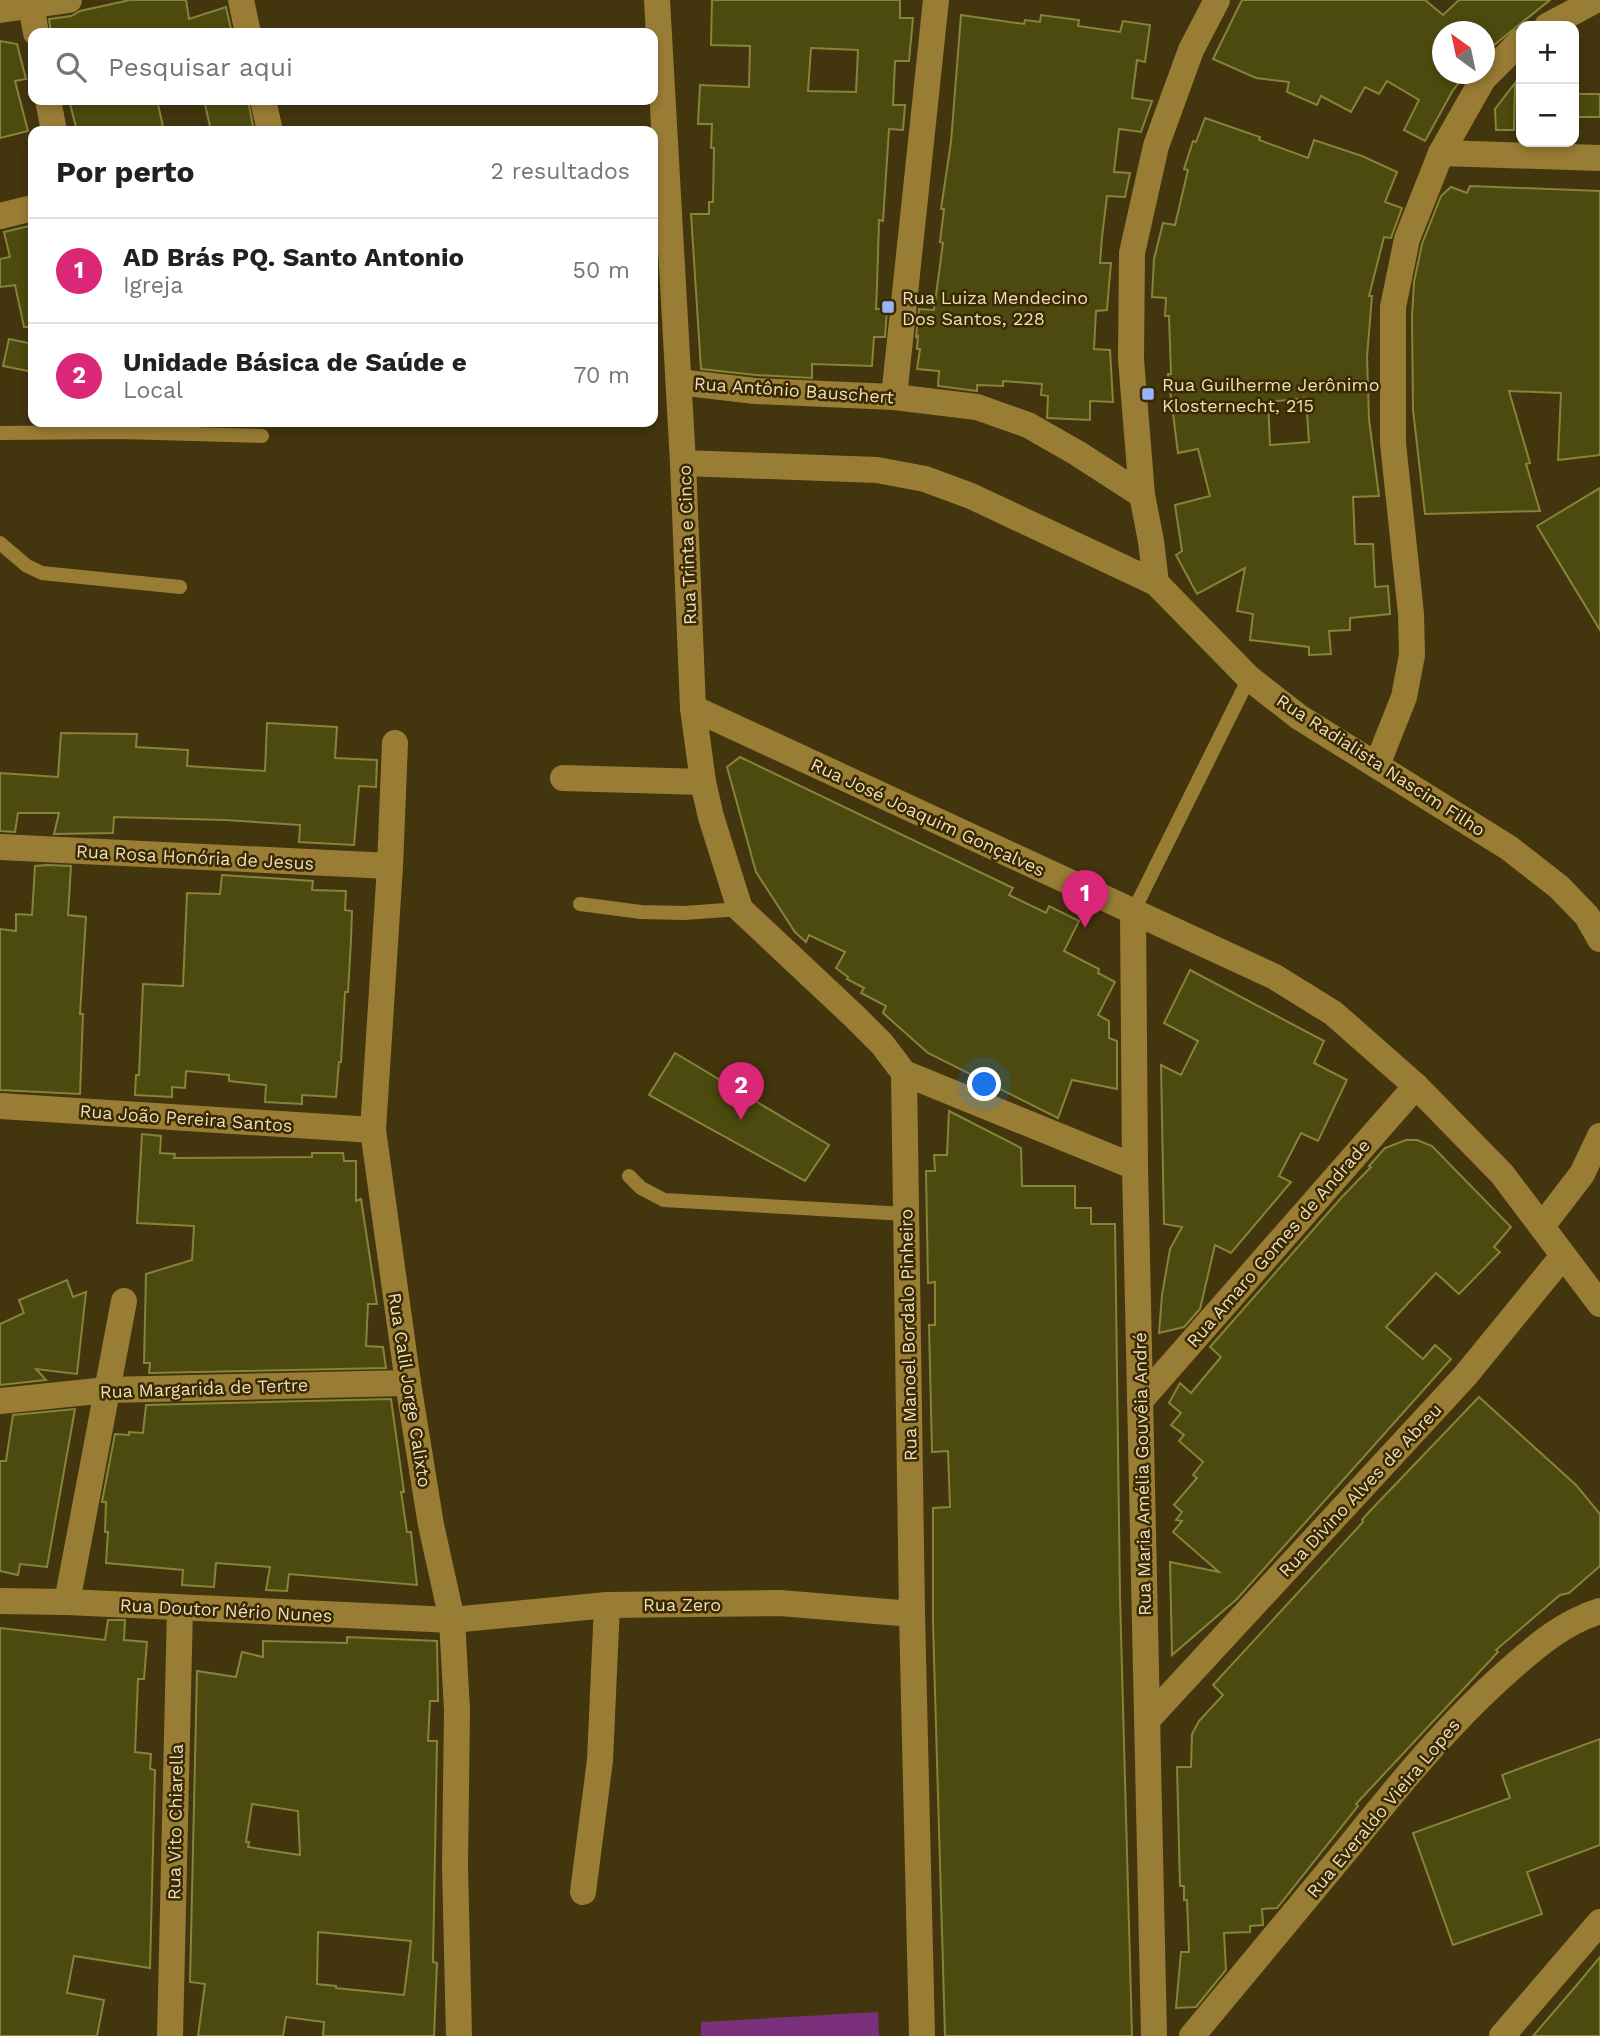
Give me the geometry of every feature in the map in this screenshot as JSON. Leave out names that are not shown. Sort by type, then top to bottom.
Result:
[{"type":"street","points":[[0,10],[69,0]]},
{"type":"street","points":[[241,0],[247,28]]},
{"type":"street","name":"Rua Antônio Bauschert","points":[[657,0],[678,382],[754,391],[894,397],[977,407],[1028,425],[1142,495]]},
{"type":"street","points":[[894,397],[936,0]]},
{"type":"street","points":[[1156,583],[1152,541],[1142,495],[1131,359],[1132,253],[1156,146],[1191,50],[1217,0]]},
{"type":"street","points":[[1556,21],[1596,0]]},
{"type":"street","points":[[31,5],[35,28]]},
{"type":"street","points":[[1377,765],[1404,697],[1412,655],[1411,614],[1393,443],[1393,307],[1407,239],[1441,153],[1483,79],[1516,46]]},
{"type":"street","points":[[49,105],[53,126]]},
{"type":"street","points":[[264,105],[269,126]]},
{"type":"street","points":[[1441,153],[1600,158]]},
{"type":"street","points":[[0,216],[28,209]]},
{"type":"street","name":"Rua Trinta e Cinco","points":[[678,382],[693,708]]},
{"type":"street","name":"Rua Radialista Nascim Filho","points":[[683,463],[877,470],[925,479],[971,496],[1156,583],[1249,678],[1299,717],[1508,848],[1559,887],[1587,916],[1600,939]]},
{"type":"street","points":[[693,708],[710,817],[740,909],[855,1017],[882,1044],[904,1073],[1135,1167]]},
{"type":"street","name":"Rua José Joaquim Gonçalves","points":[[693,708],[1275,977],[1333,1013],[1416,1086],[1502,1174],[1600,1304]]},
{"type":"street","name":"Rua Calil Jorge Calixto","points":[[395,743],[373,1130],[408,1383],[431,1525],[452,1620],[457,1710],[455,1866],[459,2036]]},
{"type":"street","points":[[563,778],[703,782]]},
{"type":"street","name":"Rua Rosa Honória de Jesus","points":[[0,847],[390,866]]},
{"type":"street","name":"Rua Maria Amélia Gouvêia André","points":[[1133,912],[1135,1167],[1154,2036]]},
{"type":"street","name":"Rua Manoel Bordalo Pinheiro","points":[[904,1073],[912,1614],[922,2036]]},
{"type":"street","name":"Rua Amaro Gomes de Andrade","points":[[1140,1401],[1416,1086]]},
{"type":"street","name":"Rua João Pereira Santos","points":[[0,1106],[373,1130]]},
{"type":"street","points":[[1542,1227],[1582,1174],[1600,1136]]},
{"type":"street","name":"Rua Divino Alves de Abreu","points":[[1149,1718],[1457,1386],[1563,1256]]},
{"type":"street","points":[[67,1602],[124,1301]]},
{"type":"street","name":"Rua Margarida de Tertre","points":[[0,1401],[107,1390],[408,1383]]},
{"type":"street","name":"Rua Doutor Nério Nunes","points":[[0,1601],[452,1620]]},
{"type":"street","name":"Rua Zero","points":[[452,1620],[607,1605],[780,1603],[912,1614]]},
{"type":"street","points":[[583,1892],[600,1760],[607,1605]]},
{"type":"street","name":"Rua Vito Chiarella","points":[[170,2036],[180,1608]]},
{"type":"street","name":"Rua Everaldo Vieira Lopes","points":[[1192,2036],[1455,1721],[1480,1695],[1543,1640],[1571,1622],[1600,1611]]},
{"type":"street","points":[[1502,2036],[1600,1922]]},
{"type":"lane","points":[[0,433],[121,432],[262,436]]},
{"type":"lane","points":[[0,543],[27,566],[42,573],[180,587]]},
{"type":"lane","points":[[1133,912],[1249,678]]},
{"type":"lane","points":[[580,904],[641,912],[684,913],[740,909]]},
{"type":"lane","points":[[629,1176],[641,1188],[664,1200],[906,1214]]},
{"type":"shaded area","points":[[878,2012],[879,2036],[701,2036],[701,2022]]},
{"type":"building","points":[[130,0],[186,0],[189,19],[226,7],[231,28],[50,28],[49,19],[71,16],[80,11]]},
{"type":"building","points":[[712,0],[900,0],[900,18],[913,18],[909,61],[895,61],[893,105],[905,105],[903,130],[889,129],[883,221],[879,220],[876,309],[887,309],[885,337],[874,337],[872,366],[812,364],[812,378],[701,369],[691,214],[709,214],[709,202],[713,202],[714,148],[711,148],[712,124],[698,124],[700,85],[749,87],[750,46],[711,45]],"holes":[[[811,48],[858,50],[856,92],[808,91]]]},
{"type":"building","points":[[1242,0],[1425,0],[1443,15],[1459,0],[1550,0],[1524,21],[1516,21],[1516,27],[1495,44],[1495,21],[1432,21],[1432,84],[1458,84],[1425,141],[1404,130],[1419,100],[1387,81],[1379,94],[1365,87],[1351,112],[1321,96],[1317,105],[1287,92],[1289,82],[1256,78],[1213,59]]},
{"type":"building","points":[[961,15],[1024,24],[1025,20],[1040,22],[1041,15],[1079,20],[1078,26],[1120,32],[1123,21],[1150,25],[1145,62],[1137,60],[1132,98],[1152,101],[1141,132],[1119,129],[1114,172],[1130,173],[1125,197],[1107,196],[1102,237],[1100,263],[1111,263],[1107,310],[1096,311],[1094,349],[1110,350],[1113,402],[1090,401],[1090,420],[1047,418],[1048,396],[1041,395],[1042,384],[1003,381],[1003,386],[977,385],[977,391],[938,386],[939,371],[917,369],[920,349],[917,349],[918,336],[916,337],[919,309],[934,310],[943,243],[940,242],[944,209],[941,209],[951,142]]},
{"type":"building","points":[[0,41],[17,44],[26,79],[15,81],[28,131],[0,138]]},
{"type":"building","points":[[1515,83],[1514,130],[1496,130],[1495,109]]},
{"type":"building","points":[[1579,94],[1600,94],[1600,117],[1579,117]]},
{"type":"building","points":[[70,105],[158,105],[163,126],[76,126]]},
{"type":"building","points":[[205,105],[249,105],[253,126],[210,126]]},
{"type":"building","points":[[1205,118],[1260,137],[1259,140],[1308,158],[1314,140],[1362,156],[1397,172],[1385,202],[1402,208],[1391,238],[1384,237],[1369,296],[1372,296],[1367,357],[1369,419],[1379,496],[1353,497],[1355,544],[1373,544],[1375,587],[1388,586],[1390,614],[1350,618],[1350,630],[1329,631],[1331,654],[1309,655],[1309,647],[1250,640],[1253,614],[1237,611],[1245,568],[1197,594],[1176,555],[1182,551],[1175,505],[1210,496],[1198,449],[1178,453],[1168,374],[1171,374],[1169,316],[1165,316],[1166,298],[1152,297],[1154,259],[1163,223],[1175,225],[1188,170],[1184,169],[1193,141],[1196,142]],"holes":[[[1306,398],[1309,442],[1270,445],[1268,402]]]},
{"type":"building","points":[[1470,186],[1600,191],[1600,455],[1558,460],[1561,393],[1509,391],[1530,463],[1526,464],[1540,511],[1425,514],[1413,410],[1414,282],[1422,244],[1441,196],[1451,187],[1467,193]]},
{"type":"building","points":[[28,226],[28,327],[24,327],[15,285],[0,287],[0,259],[10,257],[4,232]]},
{"type":"building","points":[[9,339],[28,343],[28,371],[3,366]]},
{"type":"building","points":[[1600,488],[1600,630],[1537,526]]},
{"type":"building","points":[[267,723],[337,727],[335,758],[377,760],[376,787],[359,786],[354,845],[299,842],[300,825],[225,820],[114,817],[113,833],[54,834],[59,813],[18,813],[15,832],[0,831],[0,773],[58,777],[61,733],[137,734],[136,747],[188,750],[187,766],[265,771]]},
{"type":"building","points":[[740,757],[1013,888],[1009,895],[1046,913],[1049,906],[1079,921],[1064,951],[1099,969],[1098,973],[1115,982],[1098,1015],[1109,1021],[1109,1038],[1117,1041],[1117,1089],[1072,1080],[1058,1118],[928,1053],[883,1013],[886,1006],[861,993],[864,988],[847,979],[848,977],[836,968],[845,952],[809,935],[806,942],[795,932],[756,872],[727,767]]},
{"type":"building","points":[[35,866],[71,866],[68,915],[86,917],[80,1014],[83,1014],[80,1094],[0,1090],[0,929],[16,931],[16,914],[32,915]]},
{"type":"building","points":[[222,875],[313,881],[312,890],[346,891],[345,910],[352,911],[351,940],[336,1097],[302,1095],[302,1104],[265,1102],[266,1085],[229,1081],[229,1075],[186,1071],[185,1088],[172,1087],[172,1097],[135,1095],[136,1075],[139,1075],[143,984],[183,986],[187,893],[220,894]]},
{"type":"building","points":[[1190,970],[1324,1041],[1314,1063],[1347,1080],[1318,1141],[1301,1133],[1279,1176],[1291,1182],[1231,1253],[1215,1245],[1200,1309],[1184,1327],[1159,1333],[1170,1249],[1182,1227],[1164,1224],[1161,1065],[1181,1075],[1198,1041],[1164,1023]]},
{"type":"building","points":[[675,1053],[829,1145],[805,1181],[649,1095]]},
{"type":"building","points":[[949,1111],[1021,1148],[1022,1186],[1075,1186],[1075,1208],[1091,1208],[1091,1224],[1115,1224],[1120,1597],[1132,2036],[945,2036],[933,1623],[933,1508],[950,1507],[948,1451],[932,1452],[929,1325],[935,1325],[935,1282],[928,1283],[926,1171],[935,1171],[934,1155],[947,1155]]},
{"type":"building","points":[[142,1134],[161,1136],[160,1153],[175,1154],[174,1158],[312,1157],[312,1153],[343,1153],[344,1161],[356,1161],[356,1201],[361,1199],[377,1304],[368,1304],[366,1346],[383,1347],[386,1368],[149,1373],[150,1363],[144,1363],[146,1274],[192,1260],[194,1226],[137,1223]]},
{"type":"building","points":[[1406,1140],[1417,1140],[1432,1146],[1511,1227],[1494,1247],[1500,1252],[1459,1294],[1436,1273],[1386,1327],[1423,1359],[1435,1345],[1451,1359],[1237,1599],[1172,1655],[1170,1562],[1219,1572],[1173,1532],[1182,1521],[1176,1520],[1182,1512],[1174,1505],[1197,1478],[1193,1475],[1203,1462],[1179,1441],[1184,1435],[1171,1425],[1181,1413],[1169,1403],[1180,1383],[1191,1393],[1221,1357],[1210,1347],[1385,1148]]},
{"type":"building","points":[[67,1280],[73,1297],[86,1292],[77,1374],[36,1369],[46,1380],[0,1385],[0,1324],[24,1313],[19,1300]]},
{"type":"building","points":[[1479,1397],[1576,1485],[1600,1514],[1600,1566],[1569,1593],[1560,1595],[1496,1650],[1498,1652],[1356,1804],[1358,1806],[1277,1908],[1262,1909],[1263,1925],[1250,1926],[1250,1932],[1224,1933],[1226,1970],[1196,2007],[1176,2008],[1181,1952],[1189,1952],[1187,1900],[1184,1900],[1184,1886],[1180,1886],[1177,1767],[1191,1767],[1192,1734],[1199,1721],[1223,1695],[1213,1685],[1363,1522],[1369,1512]]},
{"type":"building","points":[[391,1399],[404,1492],[401,1492],[407,1532],[411,1532],[417,1585],[289,1574],[287,1591],[266,1590],[270,1567],[216,1563],[214,1587],[182,1585],[183,1570],[106,1563],[108,1532],[105,1532],[106,1502],[102,1502],[115,1434],[143,1433],[146,1405]]},
{"type":"building","points":[[75,1409],[47,1567],[20,1564],[18,1575],[0,1571],[0,1461],[6,1461],[13,1415]]},
{"type":"building","points":[[108,1620],[125,1620],[124,1640],[147,1642],[144,1679],[138,1679],[135,1752],[151,1754],[150,1769],[155,1770],[150,1968],[74,1956],[67,1993],[104,2000],[97,2036],[0,2036],[0,1628],[105,1640]]},
{"type":"building","points":[[347,1637],[437,1641],[438,1701],[430,1701],[428,1741],[437,1741],[433,1962],[437,1963],[434,2036],[323,2036],[324,2022],[286,2017],[283,2036],[198,2036],[205,1984],[190,1982],[197,1671],[236,1677],[242,1652],[263,1657],[263,1641],[347,1643]],"holes":[[[252,1804],[298,1811],[300,1855],[248,1847],[249,1842],[246,1842]],[[318,1932],[411,1941],[404,1995],[317,1984]]]},
{"type":"building","points":[[1600,1739],[1600,1845],[1527,1872],[1542,1914],[1453,1945],[1413,1833],[1510,1798],[1502,1775]]},
{"type":"building","points":[[1600,1957],[1600,2036],[1533,2036],[1576,1986]]},
{"type":"place","name":"Rua Luiza Mendecino Dos Santos, 228","points":[[888,307]]},
{"type":"place","name":"Rua Guilherme Jerônimo Klosternecht, 215","points":[[1148,394]]},
{"type":"place","name":"AD Brás PQ. Santo Antonio","points":[[1085,928]]},
{"type":"place","name":"Unidade Básica de Saúde e","points":[[741,1120]]}]
